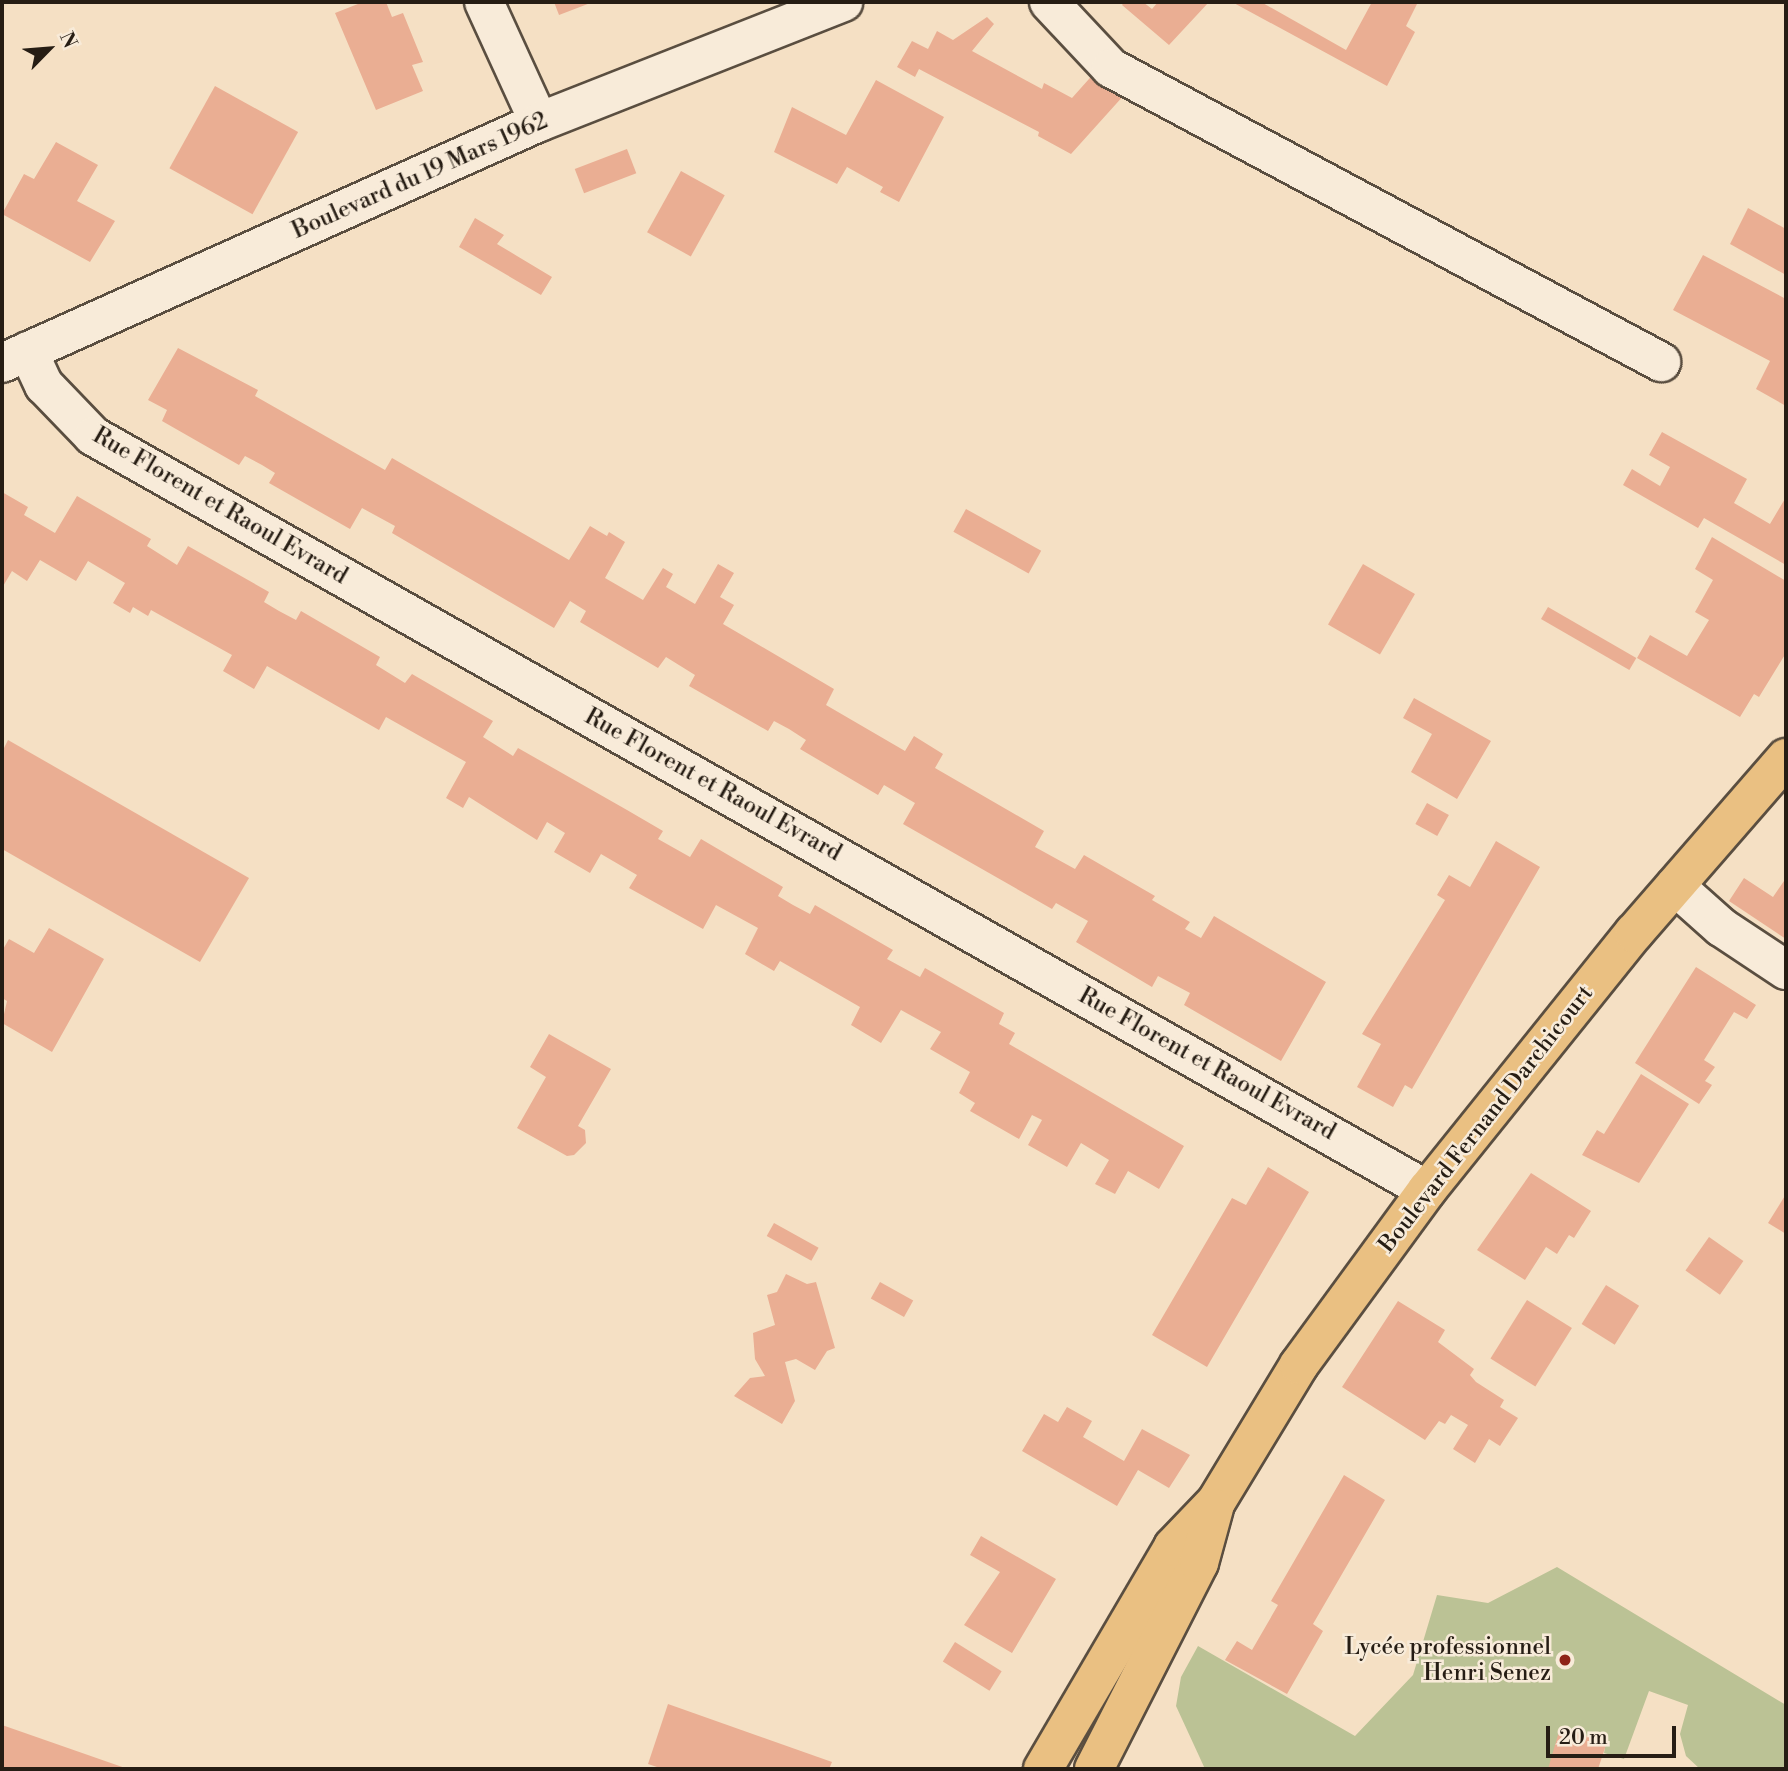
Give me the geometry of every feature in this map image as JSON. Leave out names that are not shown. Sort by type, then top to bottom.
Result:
[{"type":"main road","name":"Boulevard Fernand Darchicourt","points":[[1043,1769],[1173,1547],[1216,1503],[1299,1365],[1427,1190],[1675,886],[1786,758]]},
{"type":"main road","name":"Boulevard Fernand Darchicourt","points":[[1094,1769],[1199,1563],[1216,1503]]},
{"type":"street","points":[[484,2],[539,122]]},
{"type":"street","name":"Boulevard du 19 Mars 1962","points":[[15,357],[539,122],[843,2]]},
{"type":"street","points":[[1049,2],[1111,68],[1661,362]]},
{"type":"street","name":"Rue Florent et Raoul Evrard","points":[[15,357],[93,436],[1427,1190]]},
{"type":"street","points":[[1675,886],[1721,927],[1786,970]]},
{"type":"green space","name":"Lycée professionnel Henri Senez","points":[[1557,1567],[1786,1705],[1786,1769],[1700,1769],[1686,1756],[1680,1734],[1688,1705],[1649,1691],[1624,1759],[1604,1753],[1606,1742],[1569,1731],[1556,1769],[1205,1769],[1176,1706],[1181,1677],[1198,1646],[1355,1736],[1413,1675],[1437,1595],[1488,1603]]},
{"type":"building","points":[[363,2],[386,2],[392,17],[403,13],[423,62],[412,65],[423,91],[376,110],[335,13]]},
{"type":"building","points":[[554,2],[593,2],[559,15]]},
{"type":"building","points":[[1124,2],[1143,2],[1152,9],[1158,2],[1209,2],[1169,45],[1122,5]]},
{"type":"building","points":[[1232,2],[1261,2],[1346,50],[1372,2],[1418,2],[1406,26],[1415,32],[1387,86]]},
{"type":"building","points":[[987,17],[994,24],[972,51],[1042,89],[1044,83],[1072,98],[1097,70],[1125,94],[1071,154],[1038,136],[1039,132],[919,69],[915,77],[897,67],[912,41],[928,49],[937,31],[953,40]]},
{"type":"building","points":[[876,80],[944,117],[899,202],[880,192],[883,187],[847,167],[837,184],[774,152],[792,107],[846,135]]},
{"type":"building","points":[[215,86],[298,132],[253,214],[169,168]]},
{"type":"building","points":[[56,142],[98,165],[77,201],[115,221],[90,262],[2,214],[24,174],[34,179]]},
{"type":"building","points":[[627,149],[636,173],[584,193],[575,169]]},
{"type":"building","points":[[681,171],[725,195],[691,256],[647,232]]},
{"type":"building","points":[[1748,208],[1786,229],[1786,275],[1730,244]]},
{"type":"building","points":[[475,218],[504,235],[497,244],[552,277],[541,295],[459,247]]},
{"type":"building","points":[[1703,255],[1786,299],[1786,406],[1756,389],[1770,361],[1673,310]]},
{"type":"building","points":[[178,348],[258,390],[255,396],[385,470],[392,458],[569,560],[590,526],[607,536],[609,532],[625,542],[605,578],[643,600],[663,568],[673,574],[666,587],[695,604],[718,564],[734,573],[720,597],[734,605],[723,624],[834,689],[826,705],[905,751],[914,736],[943,754],[935,768],[1044,831],[1035,847],[1075,869],[1084,855],[1155,896],[1152,900],[1190,922],[1185,929],[1201,938],[1214,916],[1326,982],[1281,1061],[1184,1005],[1190,993],[1158,976],[1152,987],[1076,942],[1088,921],[1056,903],[1052,909],[903,824],[915,803],[884,785],[878,795],[800,749],[806,740],[789,729],[774,721],[768,731],[689,686],[695,675],[666,657],[658,668],[580,622],[586,611],[570,601],[554,628],[392,533],[395,526],[362,508],[350,529],[269,483],[275,473],[262,465],[245,456],[239,465],[162,421],[167,410],[148,400]]},
{"type":"building","points":[[1662,432],[1747,479],[1734,503],[1770,524],[1786,497],[1786,565],[1704,518],[1698,528],[1623,485],[1632,469],[1660,486],[1670,467],[1649,455]]},
{"type":"building","points":[[2,492],[28,507],[24,515],[55,533],[77,496],[151,539],[147,546],[177,565],[188,546],[269,592],[264,602],[279,611],[296,620],[301,611],[380,657],[376,665],[405,683],[412,674],[493,721],[483,737],[513,756],[518,748],[627,810],[663,831],[658,839],[690,857],[701,839],[783,887],[778,896],[793,905],[810,914],[815,905],[893,950],[887,959],[920,977],[925,968],[1004,1013],[999,1024],[1015,1033],[1009,1044],[1184,1146],[1159,1189],[1128,1171],[1115,1194],[1095,1184],[1109,1160],[1081,1143],[1067,1167],[1028,1145],[1042,1120],[1032,1115],[1019,1139],[970,1111],[975,1103],[959,1093],[970,1072],[930,1049],[941,1032],[901,1010],[881,1043],[851,1025],[860,1007],[780,961],[774,971],[745,954],[758,928],[716,905],[703,929],[629,888],[637,875],[601,854],[590,873],[554,852],[565,833],[547,822],[537,840],[469,797],[463,808],[446,798],[466,762],[386,717],[379,730],[267,666],[254,689],[223,671],[232,655],[151,610],[148,616],[133,607],[130,613],[113,603],[125,583],[88,561],[76,581],[40,560],[27,581],[12,571],[2,588]]},
{"type":"building","points":[[966,509],[1041,551],[1029,573],[953,532]]},
{"type":"building","points":[[1712,537],[1786,581],[1786,653],[1759,697],[1754,694],[1740,717],[1637,658],[1650,635],[1687,656],[1709,620],[1695,612],[1713,580],[1695,569]]},
{"type":"building","points":[[1363,564],[1415,594],[1380,655],[1328,625]]},
{"type":"building","points":[[1548,607],[1636,658],[1629,670],[1541,619]]},
{"type":"building","points":[[1414,698],[1491,741],[1457,799],[1411,772],[1432,734],[1403,718]]},
{"type":"building","points":[[8,740],[249,878],[200,962],[2,849],[2,752]]},
{"type":"building","points":[[1427,803],[1449,815],[1437,836],[1415,824]]},
{"type":"building","points":[[1496,841],[1540,867],[1412,1089],[1405,1085],[1393,1107],[1357,1087],[1381,1044],[1362,1034],[1445,900],[1437,895],[1449,875],[1470,887]]},
{"type":"building","points":[[1744,878],[1773,897],[1786,878],[1786,939],[1729,901]]},
{"type":"building","points":[[49,928],[104,959],[52,1052],[2,1023],[7,1001],[2,998],[2,951],[9,939],[34,953]]},
{"type":"building","points":[[1696,967],[1756,1005],[1747,1019],[1734,1012],[1704,1060],[1715,1067],[1705,1081],[1712,1085],[1699,1104],[1635,1063]]},
{"type":"building","points":[[549,1034],[611,1069],[578,1126],[585,1130],[586,1143],[574,1155],[567,1156],[517,1128],[546,1077],[530,1067]]},
{"type":"building","points":[[1641,1074],[1689,1104],[1639,1183],[1582,1155],[1597,1130],[1604,1134]]},
{"type":"building","points":[[1268,1167],[1309,1192],[1207,1367],[1152,1335],[1232,1198],[1246,1205]]},
{"type":"building","points":[[1531,1173],[1591,1211],[1574,1238],[1569,1235],[1557,1254],[1546,1247],[1525,1280],[1477,1250]]},
{"type":"building","points":[[1786,1194],[1786,1234],[1768,1223]]},
{"type":"building","points":[[774,1223],[819,1248],[811,1261],[767,1236]]},
{"type":"building","points":[[1709,1237],[1743,1261],[1720,1295],[1685,1271]]},
{"type":"building","points":[[786,1274],[807,1284],[816,1282],[835,1348],[827,1351],[815,1370],[796,1359],[785,1362],[795,1401],[782,1424],[734,1396],[750,1378],[765,1376],[755,1359],[753,1333],[775,1325],[767,1295],[777,1292]]},
{"type":"building","points":[[880,1282],[913,1300],[904,1317],[871,1299]]},
{"type":"building","points":[[1606,1285],[1639,1306],[1615,1345],[1582,1324]]},
{"type":"building","points":[[1527,1300],[1572,1328],[1535,1387],[1490,1359]]},
{"type":"building","points":[[1398,1301],[1445,1330],[1438,1342],[1474,1369],[1470,1375],[1476,1382],[1504,1400],[1500,1407],[1518,1418],[1500,1446],[1489,1439],[1475,1463],[1453,1449],[1468,1425],[1451,1415],[1445,1424],[1439,1421],[1425,1440],[1342,1387]]},
{"type":"building","points":[[1067,1407],[1092,1421],[1083,1437],[1124,1461],[1142,1429],[1190,1455],[1169,1488],[1138,1470],[1117,1506],[1022,1451],[1044,1414],[1058,1422]]},
{"type":"building","points":[[1344,1475],[1385,1500],[1313,1624],[1323,1631],[1287,1694],[1225,1660],[1237,1641],[1252,1650],[1278,1605],[1271,1601]]},
{"type":"building","points":[[981,1536],[1056,1579],[1012,1653],[964,1625],[1000,1572],[970,1555]]},
{"type":"building","points":[[955,1642],[1002,1671],[989,1691],[943,1662]]},
{"type":"building","points":[[668,1704],[832,1762],[829,1769],[663,1769],[648,1764]]},
{"type":"building","points":[[2,1725],[128,1769],[2,1769]]},
{"type":"building","name":"Lycée professionnel Henri Senez","points":[[1560,1728],[1607,1742],[1598,1769],[1548,1769]]},
{"type":"place","name":"Lycée professionnel Henri Senez","points":[[1565,1660]]}]
